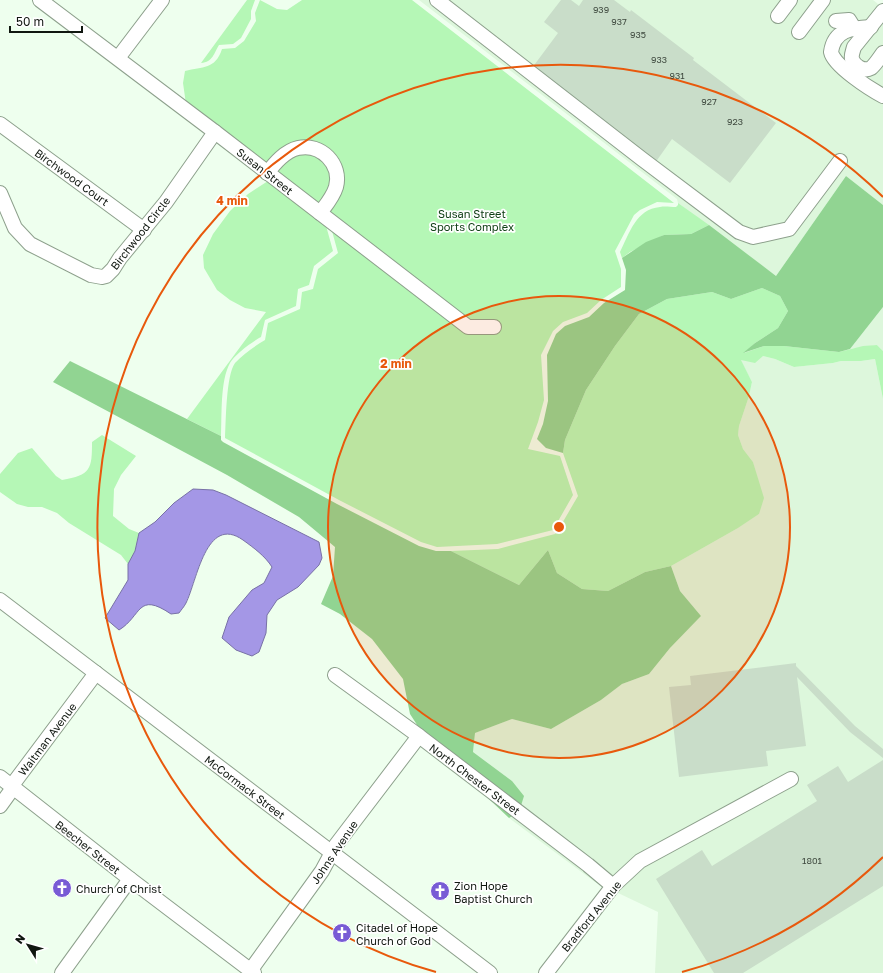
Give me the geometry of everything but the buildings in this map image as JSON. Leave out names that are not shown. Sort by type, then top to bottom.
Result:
[{"type":"street","name":"Susan Street","points":[[40,0],[215,132],[468,328],[494,327]]},
{"type":"street","points":[[118,58],[162,0]]},
{"type":"street","points":[[437,0],[642,159],[739,232],[753,237],[789,229],[840,161]]},
{"type":"street","points":[[778,16],[790,0]]},
{"type":"street","points":[[799,32],[823,0]]},
{"type":"street","points":[[882,13],[864,29],[845,37],[838,43],[836,49],[839,59],[862,76],[867,86],[883,96]]},
{"type":"street","points":[[836,21],[849,20],[864,29]]},
{"type":"street","points":[[864,29],[852,53],[852,60],[855,65],[866,69],[871,68],[883,53]]},
{"type":"street","name":"Birchwood Court","points":[[0,124],[144,230]]},
{"type":"street","name":"Birchwood Circle","points":[[0,193],[14,228],[30,244],[91,275],[102,277],[106,276],[144,230],[215,132]]},
{"type":"street","points":[[268,173],[279,159],[289,151],[308,147],[321,151],[331,160],[335,167],[337,182],[332,197],[320,213]]},
{"type":"street","name":"McCormack Street","points":[[0,600],[490,973]]},
{"type":"street","name":"Waitman Avenue","points":[[0,806],[13,788],[13,784],[96,674]]},
{"type":"street","name":"North Chester Street","points":[[335,675],[419,736],[582,860],[613,886]]},
{"type":"street","name":"Johns Avenue","points":[[249,971],[322,871],[336,845],[419,736]]},
{"type":"street","name":"Beecher Street","points":[[0,778],[249,971]]},
{"type":"street","name":"Bradford Avenue","points":[[546,973],[613,886],[640,861],[792,779]]},
{"type":"street","points":[[62,973],[130,879]]},
{"type":"shaded area","points":[[419,0],[873,0],[883,8],[883,205],[846,176],[776,276],[678,203],[677,199]]},
{"type":"shaded area","points":[[883,307],[883,351],[877,345],[850,349]]},
{"type":"shaded area","points":[[763,356],[794,367],[841,361],[875,359],[883,399],[883,973],[655,973],[658,912],[595,882],[509,818],[519,812],[512,781],[473,752],[475,733],[512,719],[551,729],[601,700],[622,684],[649,674],[670,648],[701,616],[680,591],[671,566],[738,528],[759,514],[758,480],[753,462],[743,449],[738,435],[739,426],[752,382],[740,359]]},
{"type":"shaded area","points":[[193,489],[213,490],[226,495],[319,542],[322,558],[319,565],[298,587],[277,600],[267,615],[266,633],[259,652],[252,656],[236,650],[222,638],[229,617],[252,590],[264,583],[272,567],[255,549],[243,540],[230,534],[220,536],[212,543],[199,567],[186,603],[179,613],[171,614],[152,605],[146,605],[119,630],[105,618],[128,580],[128,564],[135,551],[139,533],[155,522],[174,503]]},
{"type":"green space","points":[[247,0],[255,0],[251,11],[251,19],[241,38],[233,44],[219,45],[211,59],[201,63]]},
{"type":"green space","name":"Susan Street Sports Complex","points":[[260,0],[277,9],[287,10],[302,0],[412,0],[674,203],[657,202],[640,210],[634,215],[615,251],[621,269],[621,287],[601,300],[587,313],[563,322],[553,331],[541,355],[544,400],[528,449],[560,456],[573,495],[553,530],[497,544],[437,547],[421,542],[339,500],[225,438],[228,388],[232,369],[235,363],[249,350],[265,340],[268,323],[300,309],[302,292],[313,289],[318,269],[338,253],[329,220],[187,111],[183,83],[185,71],[212,64],[216,61],[222,49],[235,48],[244,41],[256,21],[255,13]]},
{"type":"green space","points":[[846,176],[883,205],[883,307],[850,349],[839,352],[784,346],[764,346],[743,353],[778,328],[788,311],[780,296],[762,288],[731,299],[712,292],[667,299],[639,314],[615,346],[586,390],[565,440],[563,453],[546,448],[537,439],[543,424],[548,401],[547,355],[556,334],[565,326],[589,317],[604,303],[625,290],[626,270],[622,258],[646,242],[664,235],[691,234],[709,225],[776,276]]},
{"type":"green space","points":[[268,181],[325,222],[333,251],[314,266],[309,285],[298,289],[296,306],[265,320],[261,337],[244,348],[230,363],[223,388],[221,436],[187,419],[266,312],[245,308],[230,300],[217,290],[204,268],[203,255],[213,234],[230,211],[248,194]]},
{"type":"green space","points":[[678,203],[709,225],[691,234],[664,235],[630,252],[622,258],[620,252],[630,230],[639,217],[652,209],[676,207]]},
{"type":"green space","points":[[762,288],[780,296],[788,311],[778,328],[755,343],[744,353],[764,346],[784,346],[839,352],[863,346],[877,345],[883,351],[883,399],[875,359],[841,361],[794,367],[763,356],[755,363],[741,360],[752,382],[739,426],[738,435],[743,449],[753,462],[764,498],[759,514],[738,528],[671,566],[645,572],[608,591],[582,589],[557,573],[548,550],[519,585],[451,551],[498,549],[555,534],[557,532],[578,496],[563,453],[565,440],[586,390],[615,346],[639,314],[667,299],[712,292],[731,299]]},
{"type":"green space","points":[[70,361],[221,436],[221,440],[223,442],[337,504],[419,546],[436,551],[451,551],[519,585],[548,550],[557,573],[582,589],[608,591],[645,572],[671,566],[680,591],[701,616],[670,648],[649,674],[622,684],[601,700],[551,729],[512,719],[475,733],[473,752],[512,781],[524,796],[519,812],[509,818],[423,734],[410,714],[403,679],[372,639],[340,614],[321,604],[333,576],[335,547],[299,517],[227,475],[53,382]]},
{"type":"green space","points":[[102,435],[136,456],[121,475],[114,489],[113,516],[129,529],[139,533],[135,551],[128,564],[121,555],[69,523],[57,513],[42,507],[28,507],[17,504],[0,492],[0,474],[18,453],[32,448],[56,476],[62,480],[72,478],[79,476],[88,469],[91,459],[92,442]]},
{"type":"place","name":"Church of Christ","points":[[62,888]]},
{"type":"place","name":"Zion Hope Baptist Church","points":[[440,891]]},
{"type":"place","name":"Citadel of Hope Church of God","points":[[342,933]]}]
